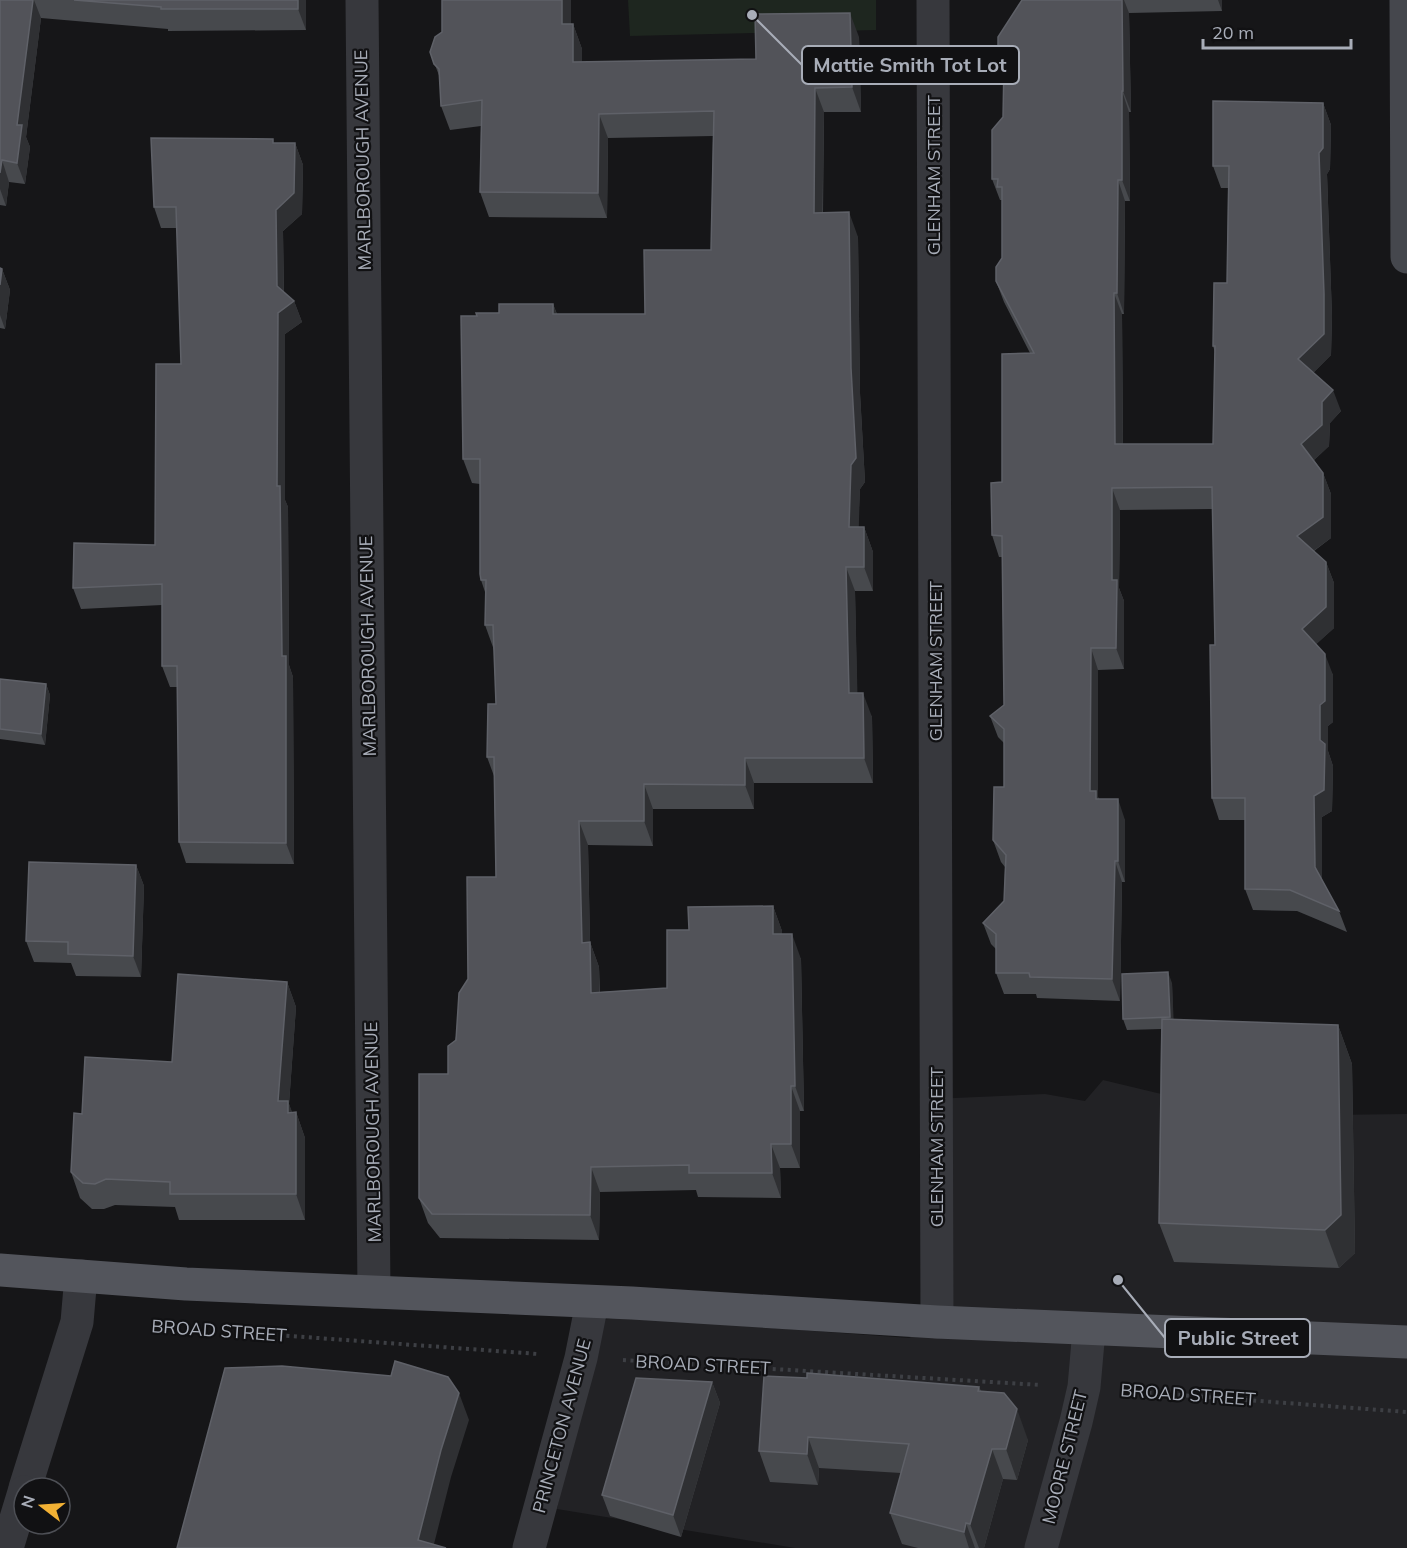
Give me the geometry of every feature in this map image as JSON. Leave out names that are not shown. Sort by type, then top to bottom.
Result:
[{"type":"main road","points":[[1406,0],[1407,257]]},
{"type":"main road","points":[[0,1270],[186,1284],[632,1303],[1089,1330],[1407,1342]]},
{"type":"street","name":"MARLBOROUGH AVENUE","points":[[362,0],[374,1292]]},
{"type":"street","name":"GLENHAM STREET","points":[[933,0],[938,1322]]},
{"type":"street","points":[[29,1476],[76,1322],[81,1275]]},
{"type":"street","name":"PRINCETON AVENUE","points":[[529,1548],[581,1358],[592,1303]]},
{"type":"street","name":"MOORE STREET","points":[[1041,1548],[1077,1422],[1084,1387],[1089,1330]]},
{"type":"street","points":[[7,1548],[12,1532]]},
{"type":"path","name":"BROAD STREET","points":[[249,1333],[581,1358],[1084,1387],[1407,1412]]},
{"type":"shaded area","points":[[628,0],[876,0],[876,30],[630,36]]},
{"type":"shaded area","points":[[1103,1080],[1253,1116],[1407,1114],[1407,1548],[795,1548],[557,1509],[594,1321],[623,1317],[909,1338],[927,1329],[932,1099],[1045,1094],[1085,1101]]},
{"type":"building","points":[[0,0],[33,0],[17,125],[22,125],[17,163],[2,160],[0,173]]},
{"type":"building","points":[[74,0],[298,0],[298,9],[161,9],[161,7]]},
{"type":"building","points":[[442,0],[562,0],[562,24],[573,24],[573,62],[756,59],[755,14],[850,13],[852,87],[815,88],[814,213],[849,212],[851,368],[856,458],[851,465],[849,527],[864,527],[864,567],[846,567],[849,693],[863,693],[864,758],[745,758],[745,785],[644,784],[644,821],[579,821],[582,943],[590,942],[591,993],[667,988],[667,930],[689,930],[688,907],[773,906],[773,934],[792,934],[795,1086],[791,1086],[791,1144],[771,1144],[772,1173],[689,1173],[689,1165],[591,1167],[590,1215],[432,1214],[419,1198],[419,1074],[448,1074],[448,1046],[456,1040],[459,993],[468,979],[467,877],[496,877],[494,757],[487,757],[488,704],[496,704],[493,625],[485,625],[486,580],[481,580],[480,574],[480,459],[463,459],[461,316],[477,316],[476,313],[499,313],[499,304],[553,304],[553,314],[645,314],[644,250],[711,250],[714,111],[599,114],[598,193],[480,192],[482,100],[441,106],[439,69],[434,64],[430,52],[435,37],[442,32]]},
{"type":"building","points":[[1022,0],[1122,0],[1122,180],[1118,180],[1117,293],[1114,293],[1115,444],[1213,444],[1214,283],[1227,283],[1229,166],[1213,166],[1213,101],[1323,103],[1323,148],[1319,153],[1324,334],[1298,359],[1333,390],[1322,402],[1322,425],[1301,444],[1323,473],[1323,517],[1297,536],[1326,562],[1326,607],[1302,629],[1325,654],[1325,701],[1320,705],[1320,740],[1325,744],[1324,790],[1314,796],[1315,867],[1339,911],[1290,890],[1245,889],[1245,798],[1212,798],[1210,645],[1215,645],[1212,487],[1112,488],[1112,580],[1117,580],[1116,648],[1091,648],[1090,791],[1096,791],[1096,799],[1118,799],[1118,861],[1115,861],[1112,979],[1030,977],[1029,973],[996,973],[996,934],[983,923],[1004,901],[1006,855],[993,840],[994,787],[1004,787],[1004,729],[990,716],[1004,705],[1002,536],[992,535],[991,483],[1002,482],[1002,354],[1034,353],[996,281],[996,267],[1002,258],[1002,187],[997,187],[998,179],[992,179],[992,130],[1003,117],[1004,64],[998,54],[998,37]]},
{"type":"building","points":[[151,138],[273,139],[273,143],[295,143],[294,193],[276,210],[277,286],[294,301],[278,313],[277,486],[280,486],[282,656],[286,656],[286,843],[179,842],[177,666],[162,666],[162,584],[73,588],[74,543],[155,545],[156,364],[181,364],[176,207],[154,207]]},
{"type":"building","points":[[0,679],[46,684],[41,734],[0,729]]},
{"type":"building","points":[[29,862],[136,865],[133,956],[68,954],[68,942],[26,941]]},
{"type":"building","points":[[1168,972],[1170,1017],[1123,1019],[1122,974]]},
{"type":"building","points":[[178,974],[287,982],[278,1101],[288,1101],[288,1113],[296,1112],[296,1194],[170,1194],[170,1182],[106,1179],[95,1184],[83,1183],[71,1172],[74,1113],[82,1114],[85,1057],[172,1062]]},
{"type":"building","points":[[1162,1019],[1338,1025],[1341,1215],[1325,1230],[1159,1223]]},
{"type":"building","points":[[395,1361],[448,1377],[459,1393],[441,1450],[418,1540],[446,1548],[177,1548],[225,1368],[282,1366],[391,1376]]},
{"type":"building","points":[[807,1373],[979,1387],[978,1391],[1004,1393],[1017,1409],[1006,1449],[992,1449],[970,1524],[966,1523],[964,1532],[890,1513],[909,1444],[808,1437],[807,1454],[759,1451],[764,1376],[807,1378]]},
{"type":"building","points":[[636,1378],[712,1382],[673,1515],[602,1495]]},
{"type":"place","name":"Mattie Smith Tot Lot","points":[[752,15]]},
{"type":"place","name":"Public Street","points":[[1118,1280]]}]
